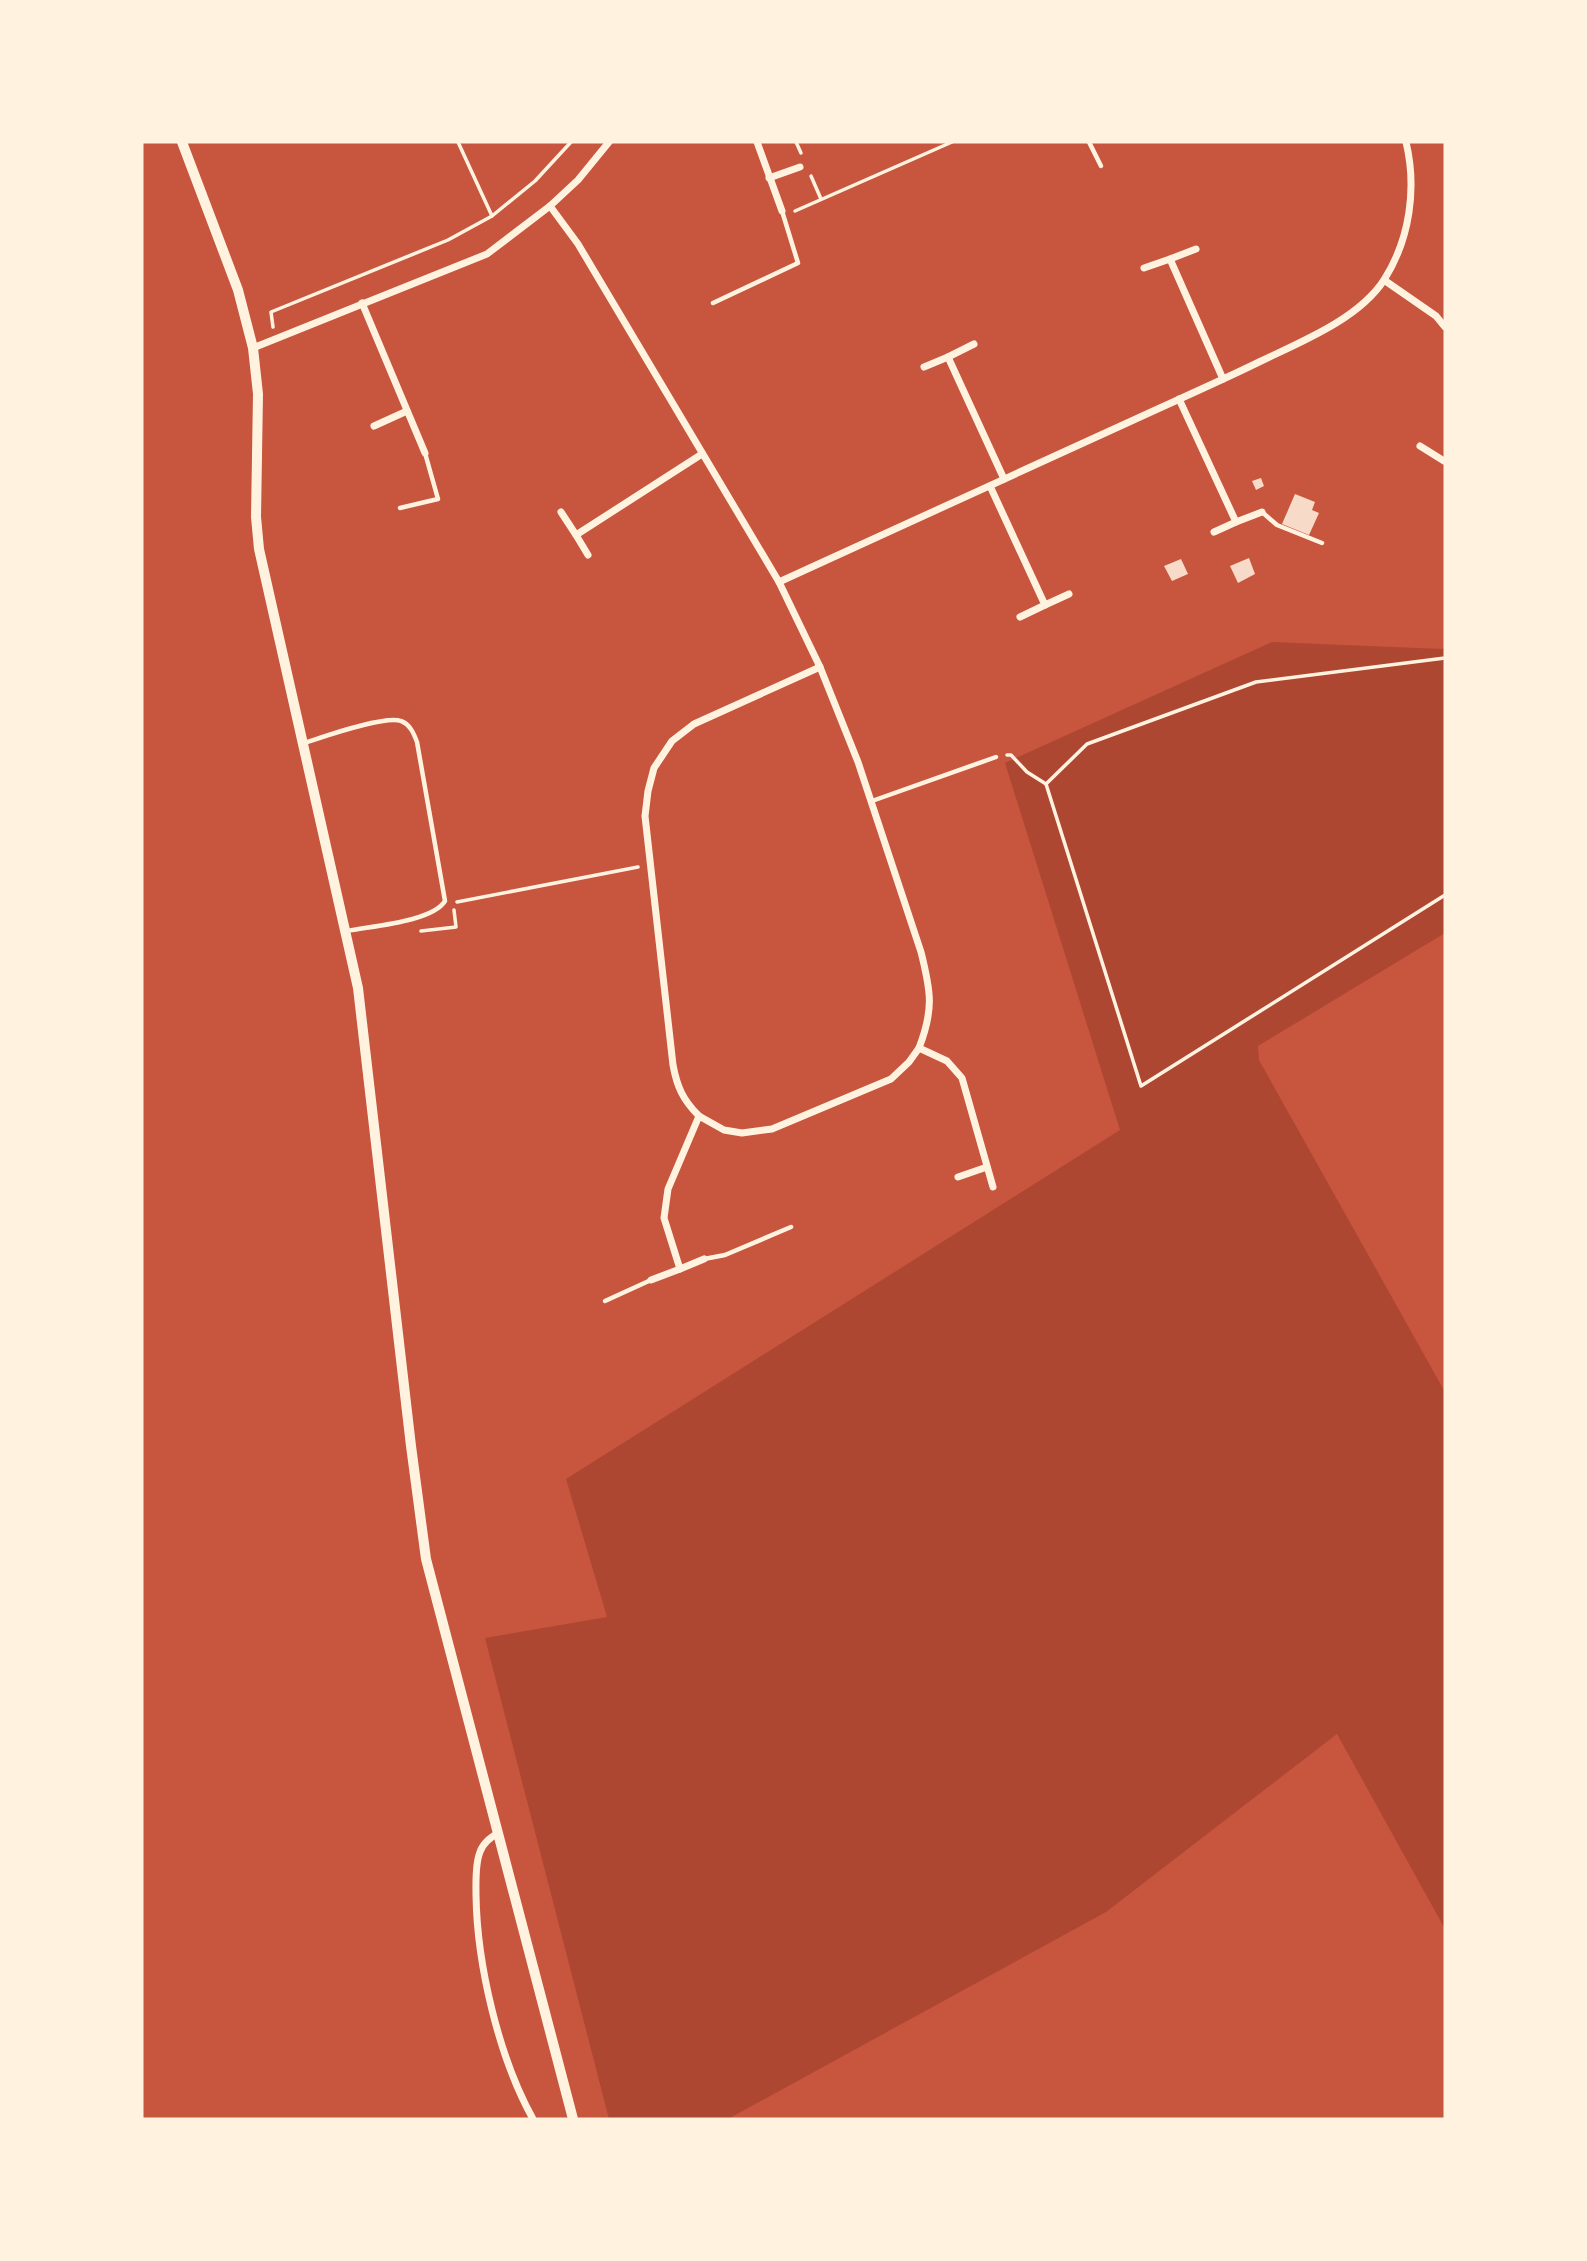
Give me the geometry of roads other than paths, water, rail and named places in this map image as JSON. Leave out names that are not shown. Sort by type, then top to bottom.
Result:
[{"type":"street","points":[[182,142],[238,290],[253,348],[258,394],[256,517],[259,549],[358,988],[426,1559],[573,2119]]},
{"type":"street","points":[[253,348],[487,254],[550,206],[578,180],[609,142]]},
{"type":"street","points":[[757,142],[783,213]]},
{"type":"street","points":[[779,582],[1325,330],[1360,305],[1384,281],[1399,248],[1411,201],[1412,172],[1406,142]]},
{"type":"street","points":[[769,178],[800,167]]},
{"type":"street","points":[[550,206],[578,244],[779,582],[820,667],[872,801],[918,940],[929,984],[928,1024],[919,1048],[891,1079],[772,1129],[742,1133],[724,1130],[699,1116],[678,1090],[645,816],[648,791],[654,768],[671,741],[694,723],[820,667]]},
{"type":"street","points":[[1144,268],[1196,249]]},
{"type":"street","points":[[1170,260],[1223,379]]},
{"type":"street","points":[[1384,281],[1426,308],[1445,327]]},
{"type":"street","points":[[362,303],[425,453]]},
{"type":"street","points":[[924,367],[974,344]]},
{"type":"street","points":[[948,357],[1004,479]]},
{"type":"street","points":[[1179,399],[1236,522]]},
{"type":"street","points":[[374,426],[407,411]]},
{"type":"street","points":[[1420,446],[1445,461]]},
{"type":"street","points":[[576,535],[702,454]]},
{"type":"street","points":[[990,486],[1045,605]]},
{"type":"street","points":[[561,512],[588,555]]},
{"type":"street","points":[[1214,533],[1262,512]]},
{"type":"street","points":[[1020,617],[1069,594]]},
{"type":"street","points":[[919,1048],[947,1061],[962,1077],[993,1187]]},
{"type":"street","points":[[680,1269],[664,1217],[667,1189],[699,1116]]},
{"type":"street","points":[[958,1177],[987,1167]]},
{"type":"street","points":[[651,1280],[704,1259]]},
{"type":"street","points":[[498,1833],[487,1840],[479,1853],[476,1895],[480,1954],[514,2081],[533,2119]]},
{"type":"lane","points":[[1089,142],[1101,166]]},
{"type":"lane","points":[[713,303],[798,263],[783,213]]},
{"type":"lane","points":[[400,508],[439,499],[425,453]]},
{"type":"lane","points":[[1262,512],[1277,525],[1322,543]]},
{"type":"lane","points":[[301,744],[340,731],[392,720],[409,726],[417,742],[445,901],[436,911],[346,931]]},
{"type":"lane","points":[[872,801],[996,757]]},
{"type":"lane","points":[[704,1259],[725,1255],[791,1227]]},
{"type":"lane","points":[[605,1301],[651,1280]]}]
